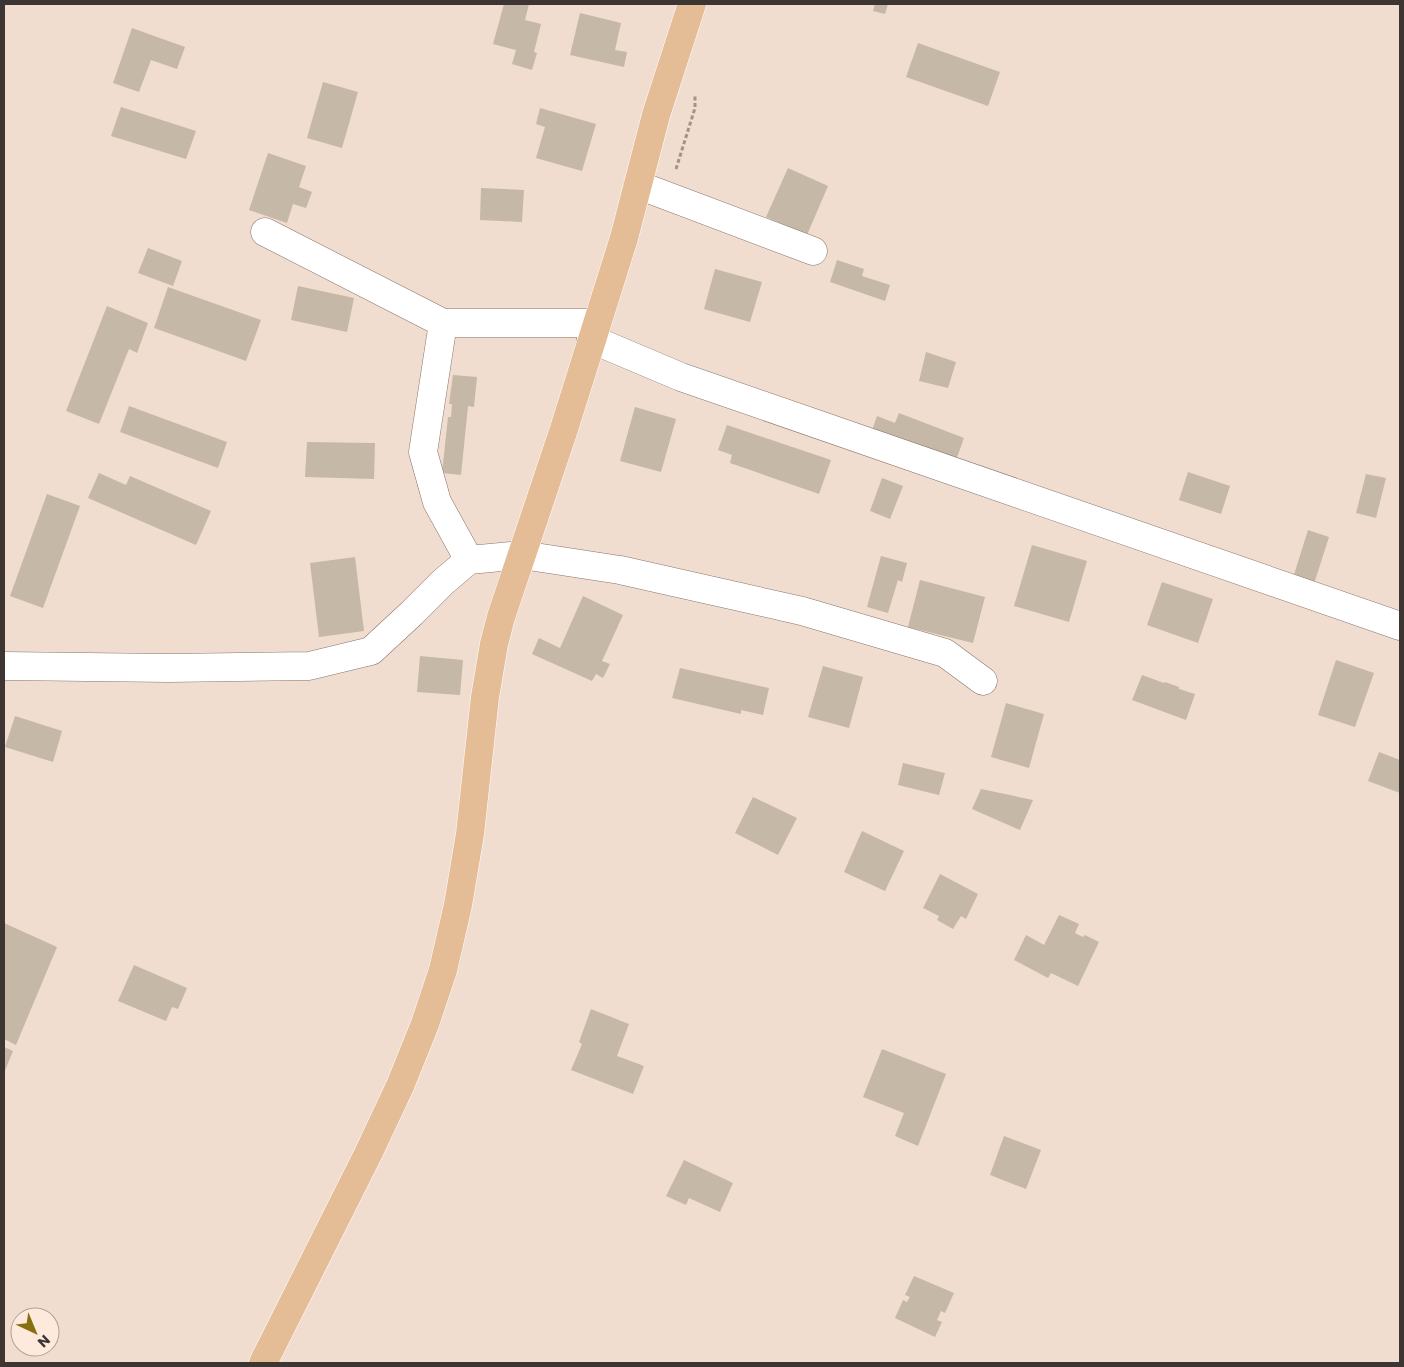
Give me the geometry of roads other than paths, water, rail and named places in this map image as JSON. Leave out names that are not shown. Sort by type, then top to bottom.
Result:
[{"type":"main road","points":[[263,1363],[400,1086],[443,970],[458,905],[470,834],[485,697],[494,644],[501,617],[564,429],[624,238],[656,115],[692,4]]},
{"type":"street","points":[[638,185],[813,251]]},
{"type":"street","points":[[265,232],[443,323],[594,331],[681,377],[1400,626]]},
{"type":"street","points":[[443,323],[423,452],[437,502],[469,560]]},
{"type":"street","points":[[4,666],[169,668],[309,666],[371,651],[442,582],[469,560],[522,555],[620,570],[802,611],[945,653],[983,681]]}]
